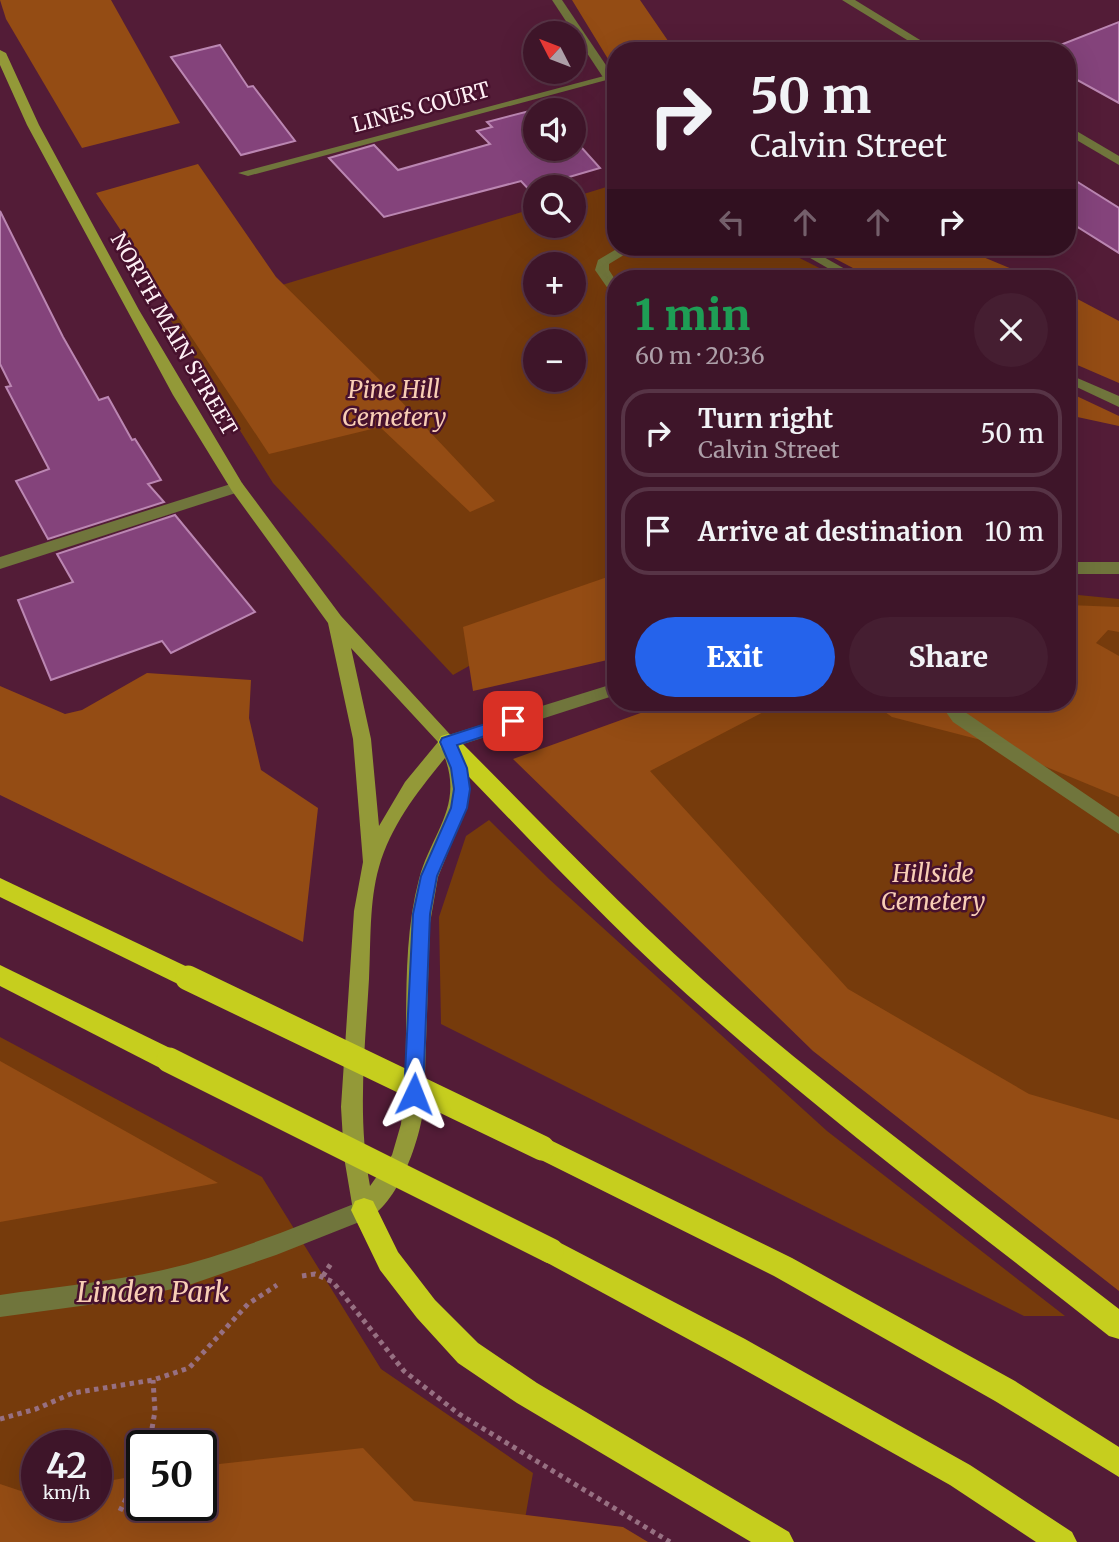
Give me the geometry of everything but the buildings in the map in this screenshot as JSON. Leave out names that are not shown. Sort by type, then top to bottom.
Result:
[{"type":"highway","points":[[448,742],[643,937],[722,1011],[814,1088],[1119,1326]]},
{"type":"highway","points":[[0,887],[783,1267],[1005,1391],[1119,1463]]},
{"type":"highway","points":[[0,975],[551,1251],[735,1349],[960,1475],[1062,1542]]},
{"type":"highway","points":[[364,1210],[389,1261],[426,1309],[468,1353],[527,1393],[662,1470],[779,1542]]},
{"type":"main road","name":"NORTH MAIN STREET","points":[[0,54],[33,125],[126,298],[180,395],[236,487],[335,620],[448,742]]},
{"type":"main road","name":"NORTH MAIN STREET","points":[[335,620],[354,685],[363,730],[370,803],[370,867]]},
{"type":"main road","points":[[448,742],[459,768],[462,789],[459,808],[429,876],[422,914],[414,1094],[407,1142],[392,1177],[364,1210],[354,1157],[351,1107],[363,911],[370,867],[389,822],[411,787],[448,742]]},
{"type":"street","points":[[557,0],[607,76]]},
{"type":"street","points":[[847,0],[918,42]]},
{"type":"street","name":"LINES COURT","points":[[244,173],[607,78]]},
{"type":"street","points":[[1076,135],[1119,161]]},
{"type":"street","points":[[607,276],[603,263],[611,256]]},
{"type":"street","points":[[814,256],[839,270]]},
{"type":"street","points":[[1076,382],[1119,402]]},
{"type":"street","points":[[0,562],[236,487]]},
{"type":"street","points":[[1076,568],[1119,568]]},
{"type":"street","points":[[448,742],[607,692]]},
{"type":"street","points":[[954,711],[959,717],[1119,827]]},
{"type":"street","points":[[0,1306],[99,1292],[184,1275],[272,1247],[364,1210]]},
{"type":"path","points":[[299,1276],[315,1274],[333,1282],[404,1371],[459,1414],[670,1542]]},
{"type":"path","points":[[0,1419],[36,1409],[73,1393],[153,1380],[189,1368],[248,1304],[289,1280]]},
{"type":"path","points":[[152,1430],[155,1411],[153,1380]]},
{"type":"path","points":[[120,1511],[126,1499]]},
{"type":"green space","points":[[0,0],[111,0],[180,123],[82,148],[6,19]]},
{"type":"green space","points":[[572,0],[640,0],[669,42],[607,42],[607,57]]},
{"type":"green space","points":[[198,164],[276,277],[398,398],[495,501],[470,512],[380,427],[269,454],[96,193]]},
{"type":"green space","name":"Pine Hill Cemetery","points":[[607,187],[607,256],[796,256],[823,270],[607,270],[607,588],[453,675],[273,483],[170,319],[523,212],[523,238],[586,238],[586,193]]},
{"type":"green space","points":[[830,256],[981,256],[1015,270],[857,270]]},
{"type":"green space","points":[[1076,298],[1119,321],[1119,383],[1076,364]]},
{"type":"green space","points":[[1076,396],[1119,416],[1119,426],[1076,417]]},
{"type":"green space","points":[[607,577],[607,660],[473,691],[463,627]]},
{"type":"green space","name":"Hillside Cemetery","points":[[1076,595],[1119,599],[1119,1264],[558,798],[711,711],[1076,711]]},
{"type":"green space","points":[[1076,605],[1119,607],[1119,632],[1108,630],[1096,643],[1119,656],[1119,797],[981,740],[892,717],[884,711],[1076,711]]},
{"type":"green space","points":[[147,673],[251,680],[249,718],[261,770],[318,808],[303,942],[0,795],[0,686],[65,714],[82,710]]},
{"type":"green space","points":[[646,711],[766,711],[650,771],[848,989],[1029,1094],[1119,1120],[1119,1291],[813,1051],[513,759]]},
{"type":"green space","points":[[489,820],[549,879],[827,1131],[1065,1316],[1024,1316],[441,1024],[439,917],[466,836]]},
{"type":"green space","name":"Linden Park","points":[[0,1037],[262,1177],[381,1369],[533,1473],[521,1542],[0,1542]]},
{"type":"green space","points":[[0,1061],[218,1183],[0,1222]]},
{"type":"green space","points":[[363,1448],[414,1501],[623,1527],[648,1542],[0,1542],[0,1484],[21,1491],[21,1521],[112,1521],[112,1480],[126,1478],[126,1521],[217,1521],[217,1464]]},
{"type":"route","points":[[414,1094],[422,914],[429,876],[459,808],[462,789],[459,768],[448,742],[513,721]]}]
